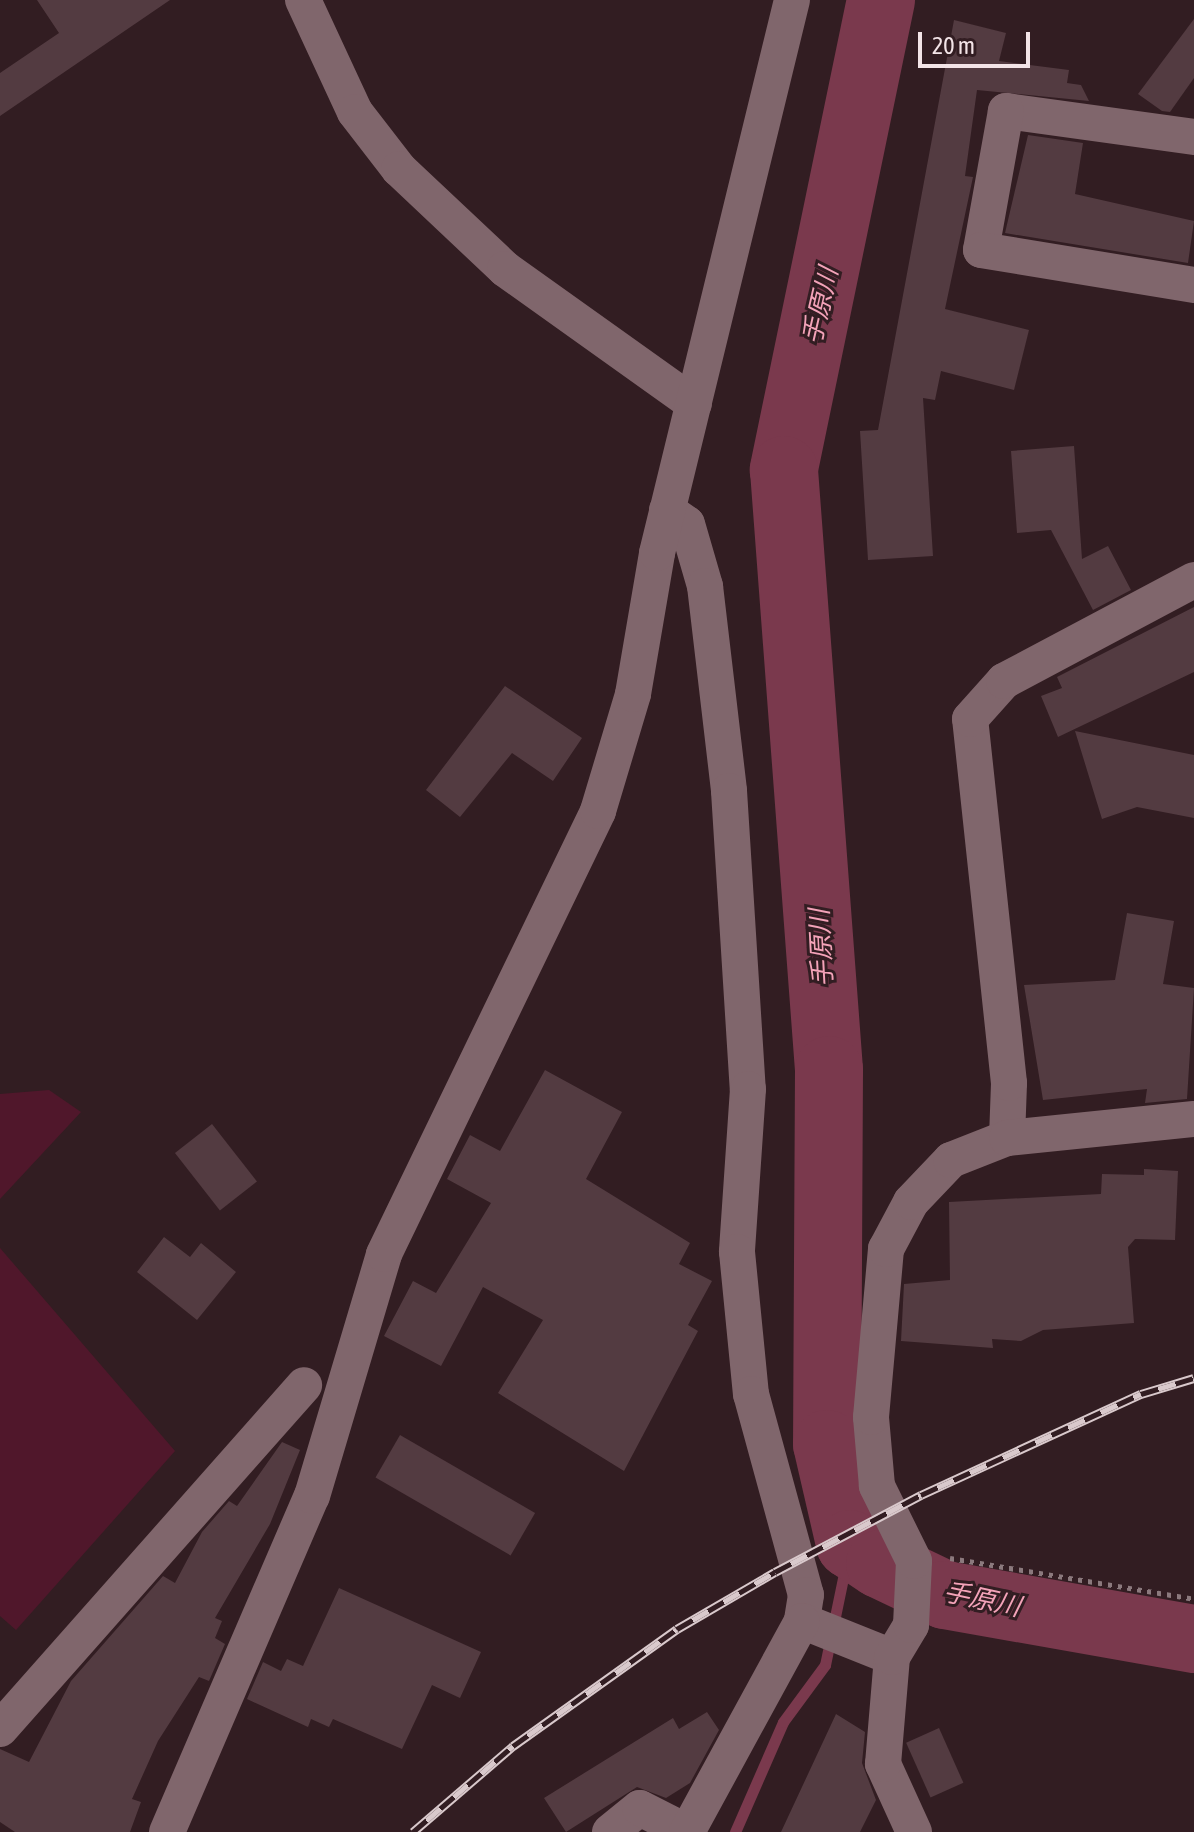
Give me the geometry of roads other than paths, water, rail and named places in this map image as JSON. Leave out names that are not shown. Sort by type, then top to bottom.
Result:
[{"type":"street","points":[[303,0],[355,112],[399,169],[505,269],[694,404]]},
{"type":"street","points":[[167,1832],[312,1496],[384,1254],[598,811],[633,694],[667,510],[792,0]]},
{"type":"street","points":[[1194,137],[1006,111],[981,250],[1194,285]]},
{"type":"street","points":[[610,1832],[640,1808],[687,1832],[809,1623],[806,1595],[741,1339],[737,1252],[748,1089],[729,791],[705,586],[687,524],[667,510]]},
{"type":"street","points":[[1007,1138],[1009,1083],[970,719],[1004,681],[1194,580]]},
{"type":"street","points":[[906,1829],[883,1764],[892,1657],[911,1625],[911,1556],[877,1486],[871,1417],[886,1249],[911,1202],[951,1160],[1007,1138],[1194,1119]]},
{"type":"street","points":[[0,1729],[304,1385]]},
{"type":"street","points":[[809,1623],[892,1657]]},
{"type":"waterway","name":"手原川","points":[[881,0],[784,470],[829,1070],[827,1444],[850,1544],[880,1564],[945,1595],[1194,1639]]},
{"type":"waterway","points":[[735,1832],[783,1722],[825,1665],[850,1544]]},
{"type":"railway","points":[[413,1832],[513,1746],[677,1629],[775,1572],[921,1495],[1141,1394],[1194,1378]]}]
